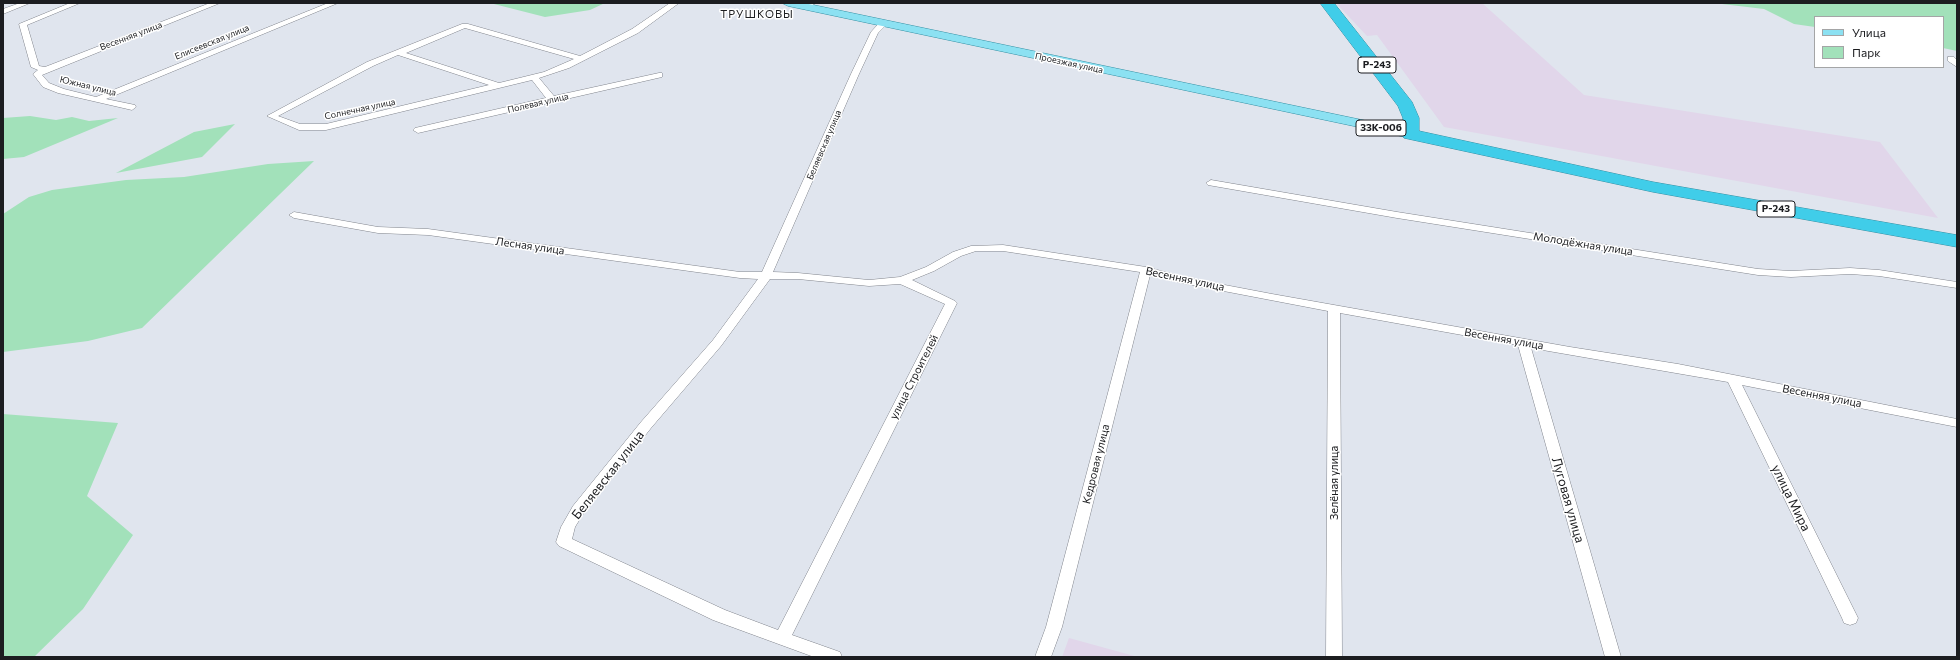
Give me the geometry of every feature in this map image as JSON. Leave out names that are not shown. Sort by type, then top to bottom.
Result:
[{"type":"highway","name":"Р-243","points":[[1327,3],[1406,105],[1411,118],[1410,134],[1653,187],[1957,240]]},
{"type":"main road","name":"Проезжая улица","points":[[788,3],[808,5],[884,23],[1410,134]]},
{"type":"street","points":[[3,12],[26,3]]},
{"type":"street","points":[[45,70],[35,66],[23,24],[76,3]]},
{"type":"street","name":"Весенняя улица","points":[[45,70],[216,3]]},
{"type":"street","name":"Елисеевская улица","points":[[98,100],[334,3]]},
{"type":"street","name":"Солнечная улица","points":[[581,59],[465,26],[370,64],[271,116],[299,127],[326,127],[547,74],[581,59],[635,31],[675,3]]},
{"type":"street","name":"Беляевская улица","points":[[834,657],[719,615],[564,542],[568,527],[578,510],[646,425],[717,343],[768,273],[862,60],[875,32],[884,23]]},
{"type":"street","points":[[399,53],[499,86]]},
{"type":"street","name":"Южная улица","points":[[45,70],[37,74],[46,85],[98,100],[132,107]]},
{"type":"street","name":"Полевая улица","points":[[418,130],[659,75]]},
{"type":"street","points":[[534,77],[552,100]]},
{"type":"street","name":"Молодёжная улица","points":[[1211,183],[1397,215],[1758,272],[1791,274],[1850,271],[1879,273],[1957,285]]},
{"type":"street","name":"Лесная улица","points":[[294,215],[378,230],[428,232],[740,275],[768,273],[869,283],[902,280]]},
{"type":"street","name":"Весенняя улица","points":[[902,280],[930,269],[957,254],[975,248],[1003,248],[1146,270],[1187,281],[1733,379],[1957,423]]},
{"type":"street","name":"Кедровая улица","points":[[1043,657],[1054,627],[1146,270]]},
{"type":"street","name":"улица Строителей","points":[[782,639],[951,303],[902,280]]},
{"type":"street","name":"Зелёная улица","points":[[1334,308],[1334,657]]},
{"type":"street","name":"Луговая улица","points":[[1523,342],[1613,657]]},
{"type":"street","name":"улица Мира","points":[[1733,379],[1850,618]]},
{"type":"shaded area","points":[[1336,3],[1482,3],[1584,95],[1880,142],[1938,218],[1444,127],[1377,35],[1367,36]]},
{"type":"shaded area","points":[[1069,638],[1138,657],[1062,657]]},
{"type":"green space","points":[[490,3],[605,3],[590,10],[545,17]]},
{"type":"green space","points":[[1957,3],[1957,51],[1944,48],[1944,16],[1814,16],[1814,27],[1794,24],[1764,9],[1722,4]]},
{"type":"green space","points":[[30,116],[56,120],[72,117],[89,121],[118,118],[24,157],[3,159],[3,118]]},
{"type":"green space","points":[[235,124],[202,157],[116,173],[194,132]]},
{"type":"green space","points":[[314,161],[142,328],[88,341],[3,352],[3,214],[29,197],[52,190],[126,180],[184,177],[268,164]]},
{"type":"green space","points":[[3,414],[118,423],[87,496],[133,535],[83,609],[34,657],[3,657]]},
{"type":"district","name":"ТРУШКОВЫ","points":[[757,14]]}]
